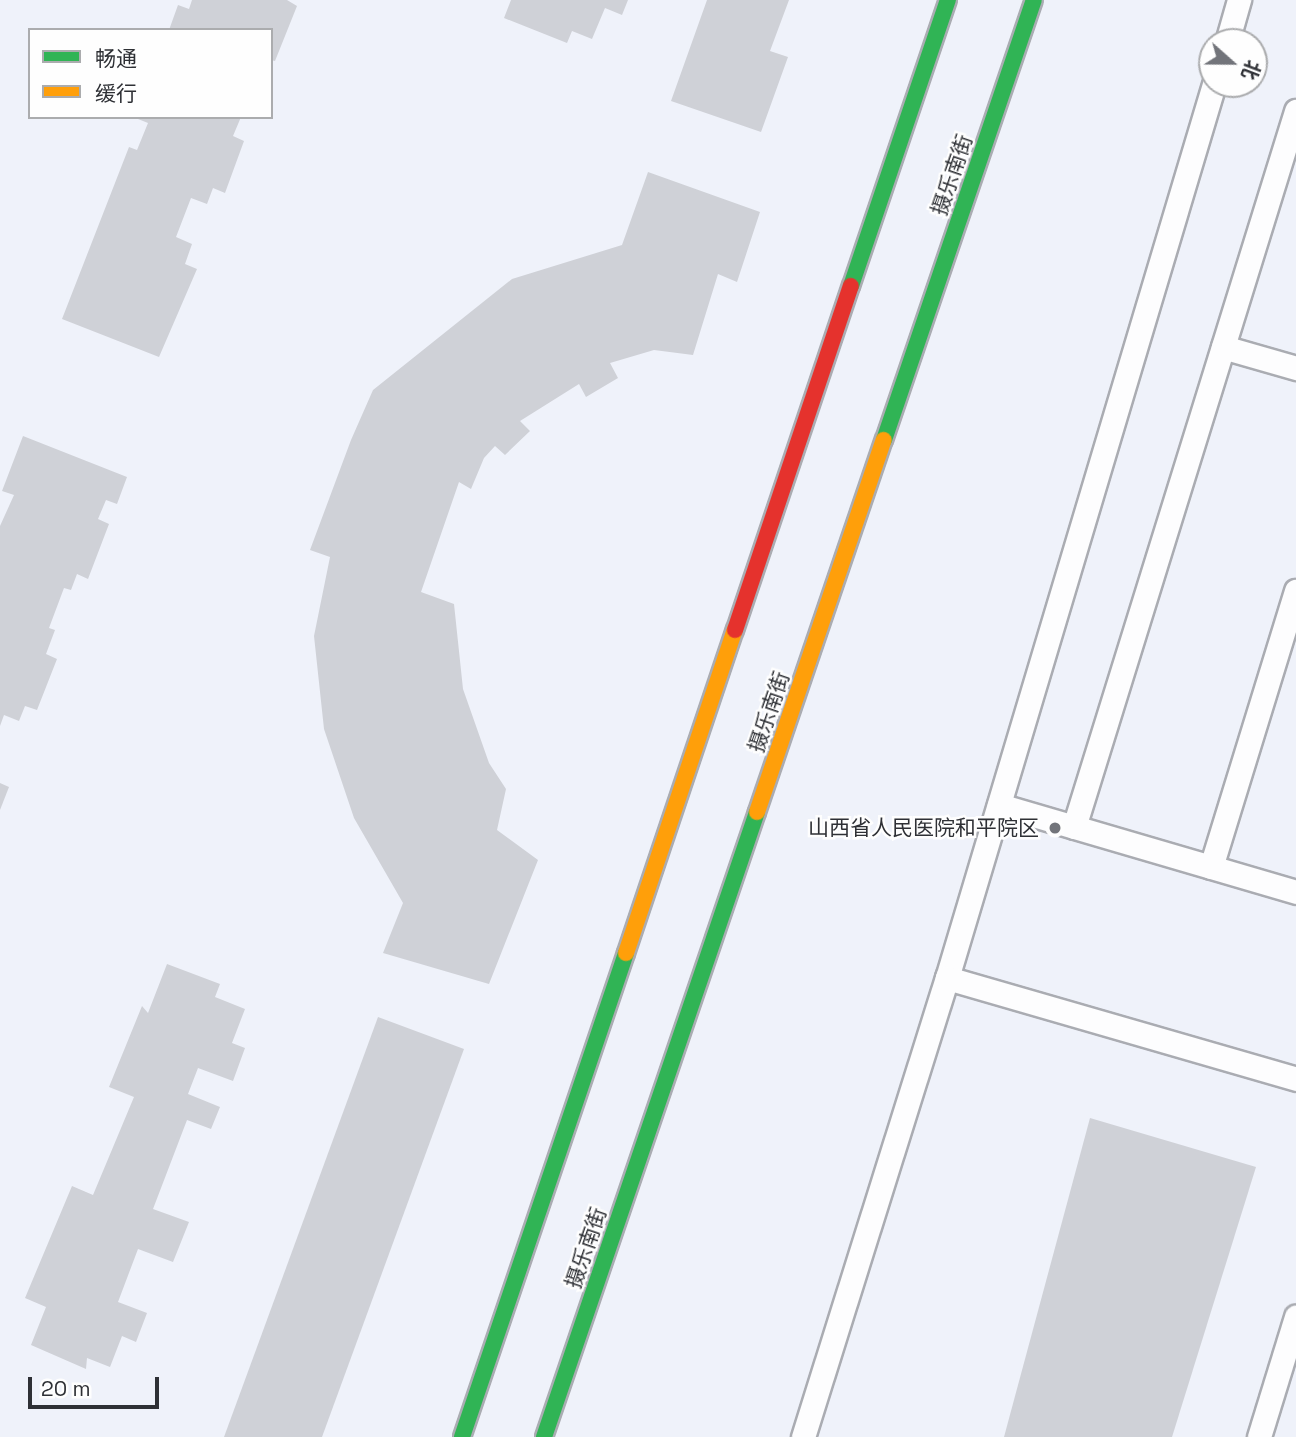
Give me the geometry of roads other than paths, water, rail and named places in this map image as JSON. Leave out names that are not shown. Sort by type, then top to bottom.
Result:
[{"type":"street","points":[[462,1437],[948,0]]},
{"type":"street","name":"摄乐南街","points":[[544,1437],[1034,0]]},
{"type":"lane","points":[[1231,28],[1240,0]]},
{"type":"lane","points":[[803,1437],[947,978],[1210,98]]},
{"type":"lane","points":[[1074,827],[1296,111]]},
{"type":"lane","points":[[1223,347],[1296,368]]},
{"type":"lane","points":[[1211,867],[1296,591]]},
{"type":"lane","points":[[999,804],[1296,892]]},
{"type":"lane","points":[[947,978],[1296,1079]]},
{"type":"lane","points":[[1259,1437],[1296,1317]]},
{"type":"place","name":"山西省人民医院和平院区","points":[[1055,828]]}]
